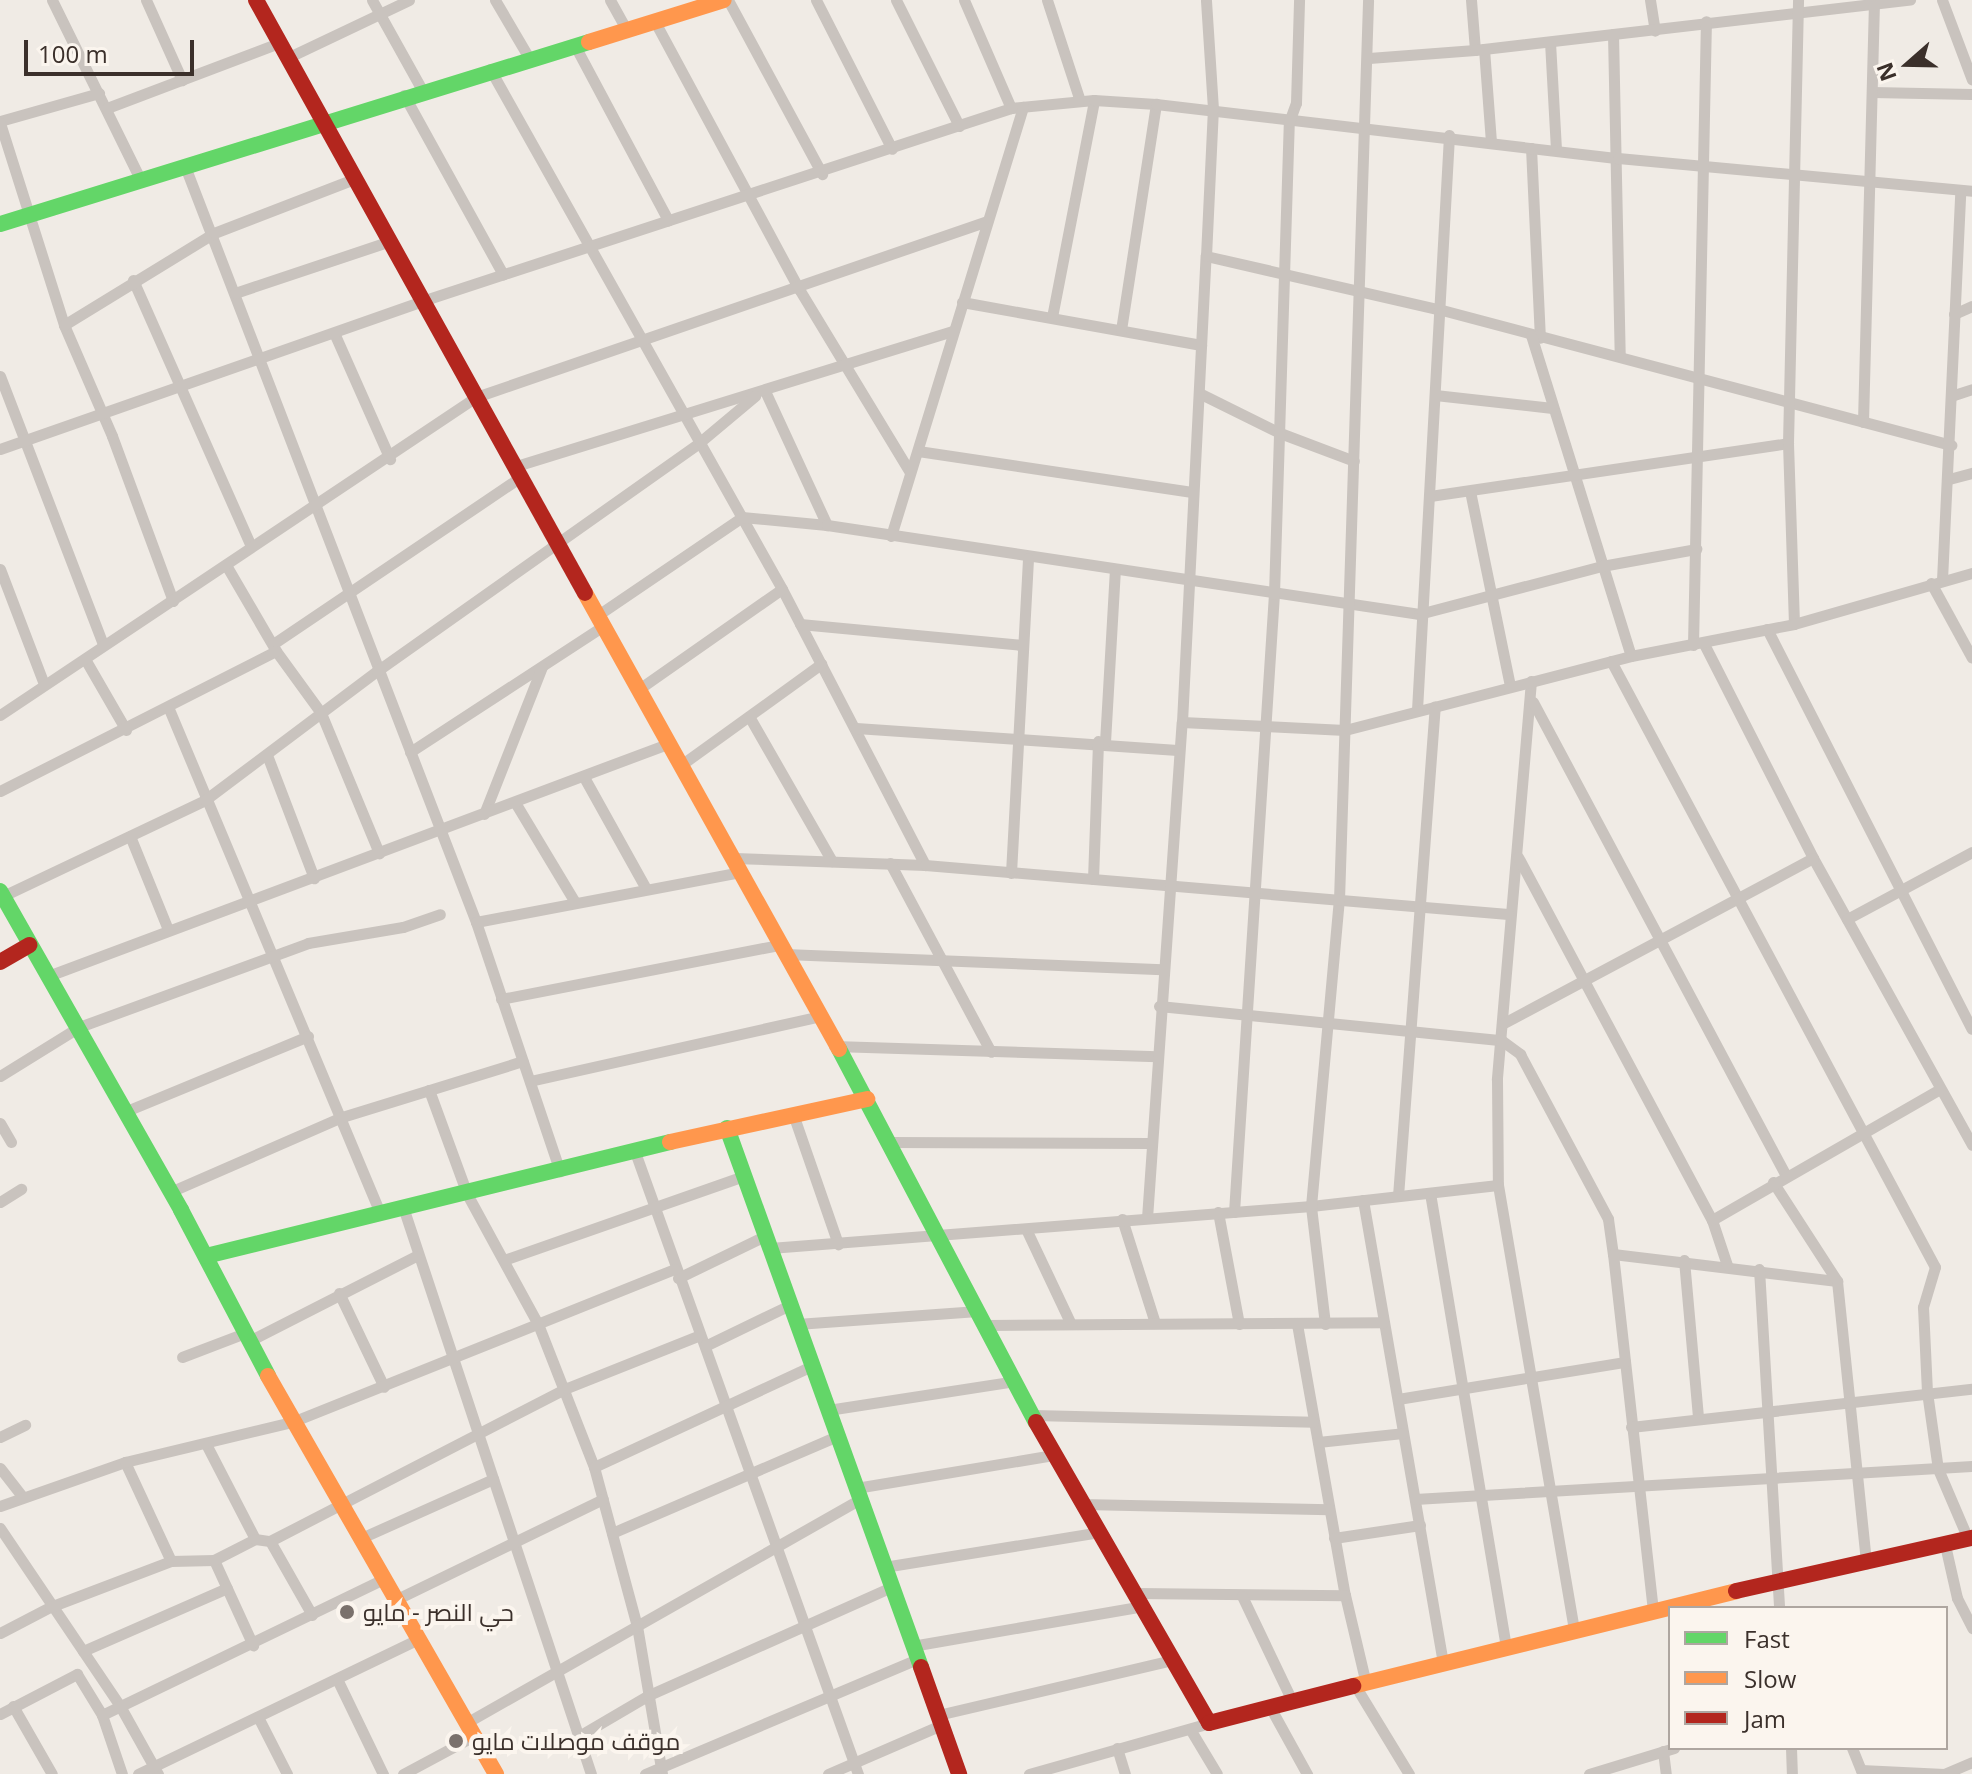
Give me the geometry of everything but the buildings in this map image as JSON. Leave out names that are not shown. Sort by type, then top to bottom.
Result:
[{"type":"street","points":[[52,0],[141,181]]},
{"type":"street","points":[[146,0],[182,80]]},
{"type":"street","points":[[256,0],[323,126],[670,743],[817,1017],[867,1099],[1053,1455],[1141,1600],[1209,1723]]},
{"type":"street","points":[[372,0],[422,90]]},
{"type":"street","points":[[107,108],[182,80],[283,50],[409,0]]},
{"type":"street","points":[[495,0],[529,58]]},
{"type":"street","points":[[610,0],[626,29]]},
{"type":"street","points":[[0,224],[323,126],[404,95],[626,29],[654,20],[683,5],[726,0],[822,174]]},
{"type":"street","points":[[816,0],[892,149]]},
{"type":"street","points":[[896,0],[959,126]]},
{"type":"street","points":[[891,536],[987,221],[1017,108],[964,0]]},
{"type":"street","points":[[1047,0],[1080,101]]},
{"type":"street","points":[[1147,1218],[1149,1143],[1177,750],[1182,722],[1206,256],[1213,109],[1206,0]]},
{"type":"street","points":[[1234,1212],[1274,594],[1289,122],[1296,103],[1299,0]]},
{"type":"street","points":[[1325,1324],[1311,1206],[1339,900],[1347,606],[1368,127],[1368,0]]},
{"type":"street","points":[[1471,0],[1491,142]]},
{"type":"street","points":[[1650,0],[1655,31]]},
{"type":"street","points":[[1369,58],[1480,50],[1655,31],[1798,6],[1874,5],[1910,0]]},
{"type":"street","points":[[1942,0],[1972,80]]},
{"type":"street","points":[[1863,422],[1872,184],[1874,5]]},
{"type":"street","points":[[1794,624],[1788,443],[1798,6]]},
{"type":"street","points":[[654,20],[799,289],[910,472]]},
{"type":"street","points":[[1706,21],[1695,459],[1699,644],[1972,1145]]},
{"type":"street","points":[[1613,34],[1620,356]]},
{"type":"street","points":[[1550,42],[1556,149]]},
{"type":"street","points":[[574,44],[668,220]]},
{"type":"street","points":[[490,69],[782,589],[925,865]]},
{"type":"street","points":[[1872,92],[1972,94]]},
{"type":"street","points":[[99,93],[0,122],[64,325],[173,601]]},
{"type":"street","points":[[404,95],[503,274]]},
{"type":"street","points":[[1052,317],[1094,100]]},
{"type":"street","points":[[0,449],[335,335],[422,301],[746,195],[822,174],[1017,108],[1094,100],[1213,109],[1289,122],[1449,135],[1618,158],[1966,191],[1954,314],[1954,395],[1949,479],[1936,582],[1972,658]]},
{"type":"street","points":[[1121,330],[1156,104]]},
{"type":"street","points":[[1417,710],[1419,614],[1442,310],[1449,135]]},
{"type":"street","points":[[1531,148],[1535,336],[1552,408],[1631,656]]},
{"type":"street","points":[[186,169],[214,233],[315,509],[476,922],[560,1171]]},
{"type":"street","points":[[64,325],[214,233],[354,179]]},
{"type":"street","points":[[0,715],[251,546],[315,509],[390,459],[476,397],[799,289],[987,221]]},
{"type":"street","points":[[235,293],[390,241]]},
{"type":"street","points":[[1206,256],[1442,310],[1951,445]]},
{"type":"street","points":[[133,280],[251,546]]},
{"type":"street","points":[[962,302],[1201,345]]},
{"type":"street","points":[[1954,314],[1972,306]]},
{"type":"street","points":[[0,791],[169,709],[274,647],[347,591],[516,472],[684,411],[760,394],[843,364],[952,331]]},
{"type":"street","points":[[335,335],[390,459]]},
{"type":"street","points":[[0,376],[22,441],[103,645]]},
{"type":"street","points":[[1954,395],[1972,389]]},
{"type":"street","points":[[1199,393],[1280,433],[1354,461]]},
{"type":"street","points":[[496,1774],[292,1422],[206,1256],[2,893],[205,800],[377,671],[700,442],[760,394]]},
{"type":"street","points":[[760,394],[827,525]]},
{"type":"street","points":[[1435,395],[1552,408]]},
{"type":"street","points":[[1430,496],[1788,443]]},
{"type":"street","points":[[918,451],[1192,492]]},
{"type":"street","points":[[1949,479],[1972,473]]},
{"type":"street","points":[[1470,491],[1488,596],[1510,686]]},
{"type":"street","points":[[410,752],[542,667],[742,517],[827,525],[1347,606],[1419,614],[1602,566],[1696,549]]},
{"type":"street","points":[[1011,873],[1028,558]]},
{"type":"street","points":[[226,565],[274,647],[321,713],[379,853]]},
{"type":"street","points":[[0,569],[44,684]]},
{"type":"street","points":[[1093,879],[1115,571]]},
{"type":"street","points":[[1182,722],[1345,730],[1631,656],[1794,624],[1972,573]]},
{"type":"street","points":[[639,689],[782,589]]},
{"type":"street","points":[[800,624],[1022,645]]},
{"type":"street","points":[[1767,629],[1972,1029]]},
{"type":"street","points":[[85,659],[126,730]]},
{"type":"street","points":[[1029,1774],[1051,1771],[1117,1748],[1506,1645],[1970,1538],[1938,1469],[1927,1392],[1923,1307],[1935,1267],[1735,899],[1611,661]]},
{"type":"street","points":[[681,765],[821,664]]},
{"type":"street","points":[[484,814],[542,667]]},
{"type":"street","points":[[1531,681],[1532,700],[1517,856],[1508,914],[1498,1185],[1574,1629]]},
{"type":"street","points":[[1532,700],[1590,816],[1662,942],[1785,1174]]},
{"type":"street","points":[[1398,1196],[1416,906],[1435,706]]},
{"type":"street","points":[[169,709],[380,1213]]},
{"type":"street","points":[[750,718],[832,861]]},
{"type":"street","points":[[856,728],[1019,736],[1177,750]]},
{"type":"street","points":[[48,976],[167,927],[251,901],[585,779],[670,743]]},
{"type":"street","points":[[267,755],[314,878]]},
{"type":"street","points":[[585,779],[645,887]]},
{"type":"street","points":[[516,804],[575,902]]},
{"type":"street","points":[[130,836],[167,927]]},
{"type":"street","points":[[1847,919],[1972,852]]},
{"type":"street","points":[[1517,856],[1582,983],[1712,1220],[1727,1265]]},
{"type":"street","points":[[1504,1023],[1662,942],[1813,858]]},
{"type":"street","points":[[476,922],[737,865],[832,861],[925,865],[1508,914]]},
{"type":"street","points":[[890,863],[991,1052]]},
{"type":"street","points":[[0,1076],[79,1027],[274,959],[321,938],[403,927],[440,914]]},
{"type":"street","points":[[0,962],[30,945]]},
{"type":"street","points":[[501,999],[782,949],[1162,969]]},
{"type":"street","points":[[1159,1006],[1501,1040],[1520,1054],[1608,1219],[1653,1609]]},
{"type":"street","points":[[530,1081],[817,1017]]},
{"type":"street","points":[[124,1112],[308,1036]]},
{"type":"street","points":[[834,1046],[1157,1056]]},
{"type":"street","points":[[170,1192],[342,1117],[523,1061]]},
{"type":"street","points":[[1712,1220],[1785,1174],[1940,1089]]},
{"type":"street","points":[[429,1090],[467,1194],[538,1324],[567,1388],[594,1467],[637,1626],[661,1770]]},
{"type":"street","points":[[206,1256],[380,1213],[404,1210],[727,1128],[867,1099]]},
{"type":"street","points":[[793,1114],[838,1244]]},
{"type":"street","points":[[0,1123],[11,1142]]},
{"type":"street","points":[[727,1128],[959,1774]]},
{"type":"street","points":[[890,1142],[1149,1143]]},
{"type":"street","points":[[635,1152],[652,1209],[728,1407],[856,1768]]},
{"type":"street","points":[[504,1260],[744,1176]]},
{"type":"street","points":[[1773,1182],[1837,1281],[1854,1474],[1866,1564]]},
{"type":"street","points":[[0,1506],[125,1462],[292,1422],[538,1324],[768,1242],[838,1244],[1311,1206],[1498,1185]]},
{"type":"street","points":[[0,1202],[21,1189]]},
{"type":"street","points":[[1430,1193],[1506,1645]]},
{"type":"street","points":[[1363,1200],[1443,1663]]},
{"type":"street","points":[[404,1210],[416,1256],[453,1357],[591,1774]]},
{"type":"street","points":[[1218,1212],[1239,1324]]},
{"type":"street","points":[[1122,1219],[1155,1323]]},
{"type":"street","points":[[1026,1229],[1070,1322]]},
{"type":"street","points":[[1613,1254],[1727,1265],[1837,1281]]},
{"type":"street","points":[[182,1357],[247,1337],[416,1256]]},
{"type":"street","points":[[1684,1260],[1698,1416]]},
{"type":"street","points":[[1759,1269],[1779,1606]]},
{"type":"street","points":[[339,1293],[384,1387]]},
{"type":"street","points":[[0,1633],[50,1607],[171,1561],[214,1560],[255,1539],[270,1541],[479,1437],[567,1388],[790,1305]]},
{"type":"street","points":[[797,1324],[982,1318],[1239,1324],[1383,1322]]},
{"type":"street","points":[[1297,1324],[1361,1685],[1409,1774]]},
{"type":"street","points":[[1398,1399],[1531,1380],[1625,1362]]},
{"type":"street","points":[[594,1467],[812,1366]]},
{"type":"street","points":[[828,1410],[1015,1381]]},
{"type":"street","points":[[1631,1427],[1698,1416],[1972,1389]]},
{"type":"street","points":[[1033,1415],[1313,1422]]},
{"type":"street","points":[[0,1437],[25,1425]]},
{"type":"street","points":[[1318,1442],[1403,1433]]},
{"type":"street","points":[[612,1533],[837,1436]]},
{"type":"street","points":[[206,1444],[255,1539]]},
{"type":"street","points":[[403,1774],[558,1672],[858,1494],[1053,1455]]},
{"type":"street","points":[[125,1462],[171,1561]]},
{"type":"street","points":[[1415,1499],[1972,1466]]},
{"type":"street","points":[[0,1468],[23,1497]]},
{"type":"street","points":[[359,1539],[493,1479]]},
{"type":"street","points":[[395,1600],[513,1540],[603,1499]]},
{"type":"street","points":[[1082,1504],[1329,1509]]},
{"type":"street","points":[[1334,1538],[1420,1525]]},
{"type":"street","points":[[0,1528],[50,1607],[120,1706],[156,1770]]},
{"type":"street","points":[[884,1567],[1099,1532]]},
{"type":"street","points":[[270,1541],[312,1615]]},
{"type":"street","points":[[1945,1545],[1957,1598],[1972,1628]]},
{"type":"street","points":[[214,1560],[253,1645]]},
{"type":"street","points":[[102,1715],[253,1645],[383,1579]]},
{"type":"street","points":[[579,1736],[649,1695],[803,1623],[892,1587]]},
{"type":"street","points":[[83,1651],[227,1588]]},
{"type":"street","points":[[645,1774],[661,1770],[915,1653],[1141,1600],[1345,1595]]},
{"type":"street","points":[[1242,1596],[1292,1701]]},
{"type":"street","points":[[138,1774],[156,1770],[417,1640]]},
{"type":"street","points":[[828,1774],[856,1768],[939,1720],[1172,1660]]},
{"type":"street","points":[[0,1714],[77,1674],[102,1715],[122,1774]]},
{"type":"street","points":[[337,1679],[383,1774]]},
{"type":"street","points":[[13,1706],[52,1774]]},
{"type":"street","points":[[1270,1707],[1307,1774]]},
{"type":"street","points":[[258,1717],[287,1774]]},
{"type":"street","points":[[1190,1729],[1217,1774]]},
{"type":"street","points":[[1117,1748],[1125,1774]]},
{"type":"street","points":[[1589,1774],[1668,1750],[1666,1774]]},
{"type":"street","points":[[1791,1750],[1792,1774]]},
{"type":"street","points":[[1853,1750],[1862,1772],[1956,1773],[1972,1762]]},
{"type":"traffic: fast","points":[[0,224],[589,42]]},
{"type":"traffic: fast","points":[[0,891],[181,1210],[268,1376]]},
{"type":"traffic: fast","points":[[839,1049],[1036,1422]]},
{"type":"traffic: fast","points":[[727,1128],[921,1667]]},
{"type":"traffic: fast","points":[[206,1256],[670,1142]]},
{"type":"traffic: slow","points":[[589,42],[724,0]]},
{"type":"traffic: slow","points":[[585,593],[839,1049]]},
{"type":"traffic: slow","points":[[670,1142],[867,1099]]},
{"type":"traffic: slow","points":[[268,1376],[496,1774]]},
{"type":"traffic: slow","points":[[1676,1606],[1736,1591]]},
{"type":"traffic: slow","points":[[1353,1686],[1668,1608]]},
{"type":"traffic: jam","points":[[256,0],[585,593]]},
{"type":"traffic: jam","points":[[0,962],[30,945]]},
{"type":"traffic: jam","points":[[1036,1422],[1209,1723],[1353,1686]]},
{"type":"traffic: jam","points":[[1736,1591],[1972,1538]]},
{"type":"traffic: jam","points":[[921,1667],[959,1774]]},
{"type":"place","name":"حي النصر - مايو","points":[[347,1612]]},
{"type":"place","name":"موقف موصلات مايو","points":[[456,1741]]}]
